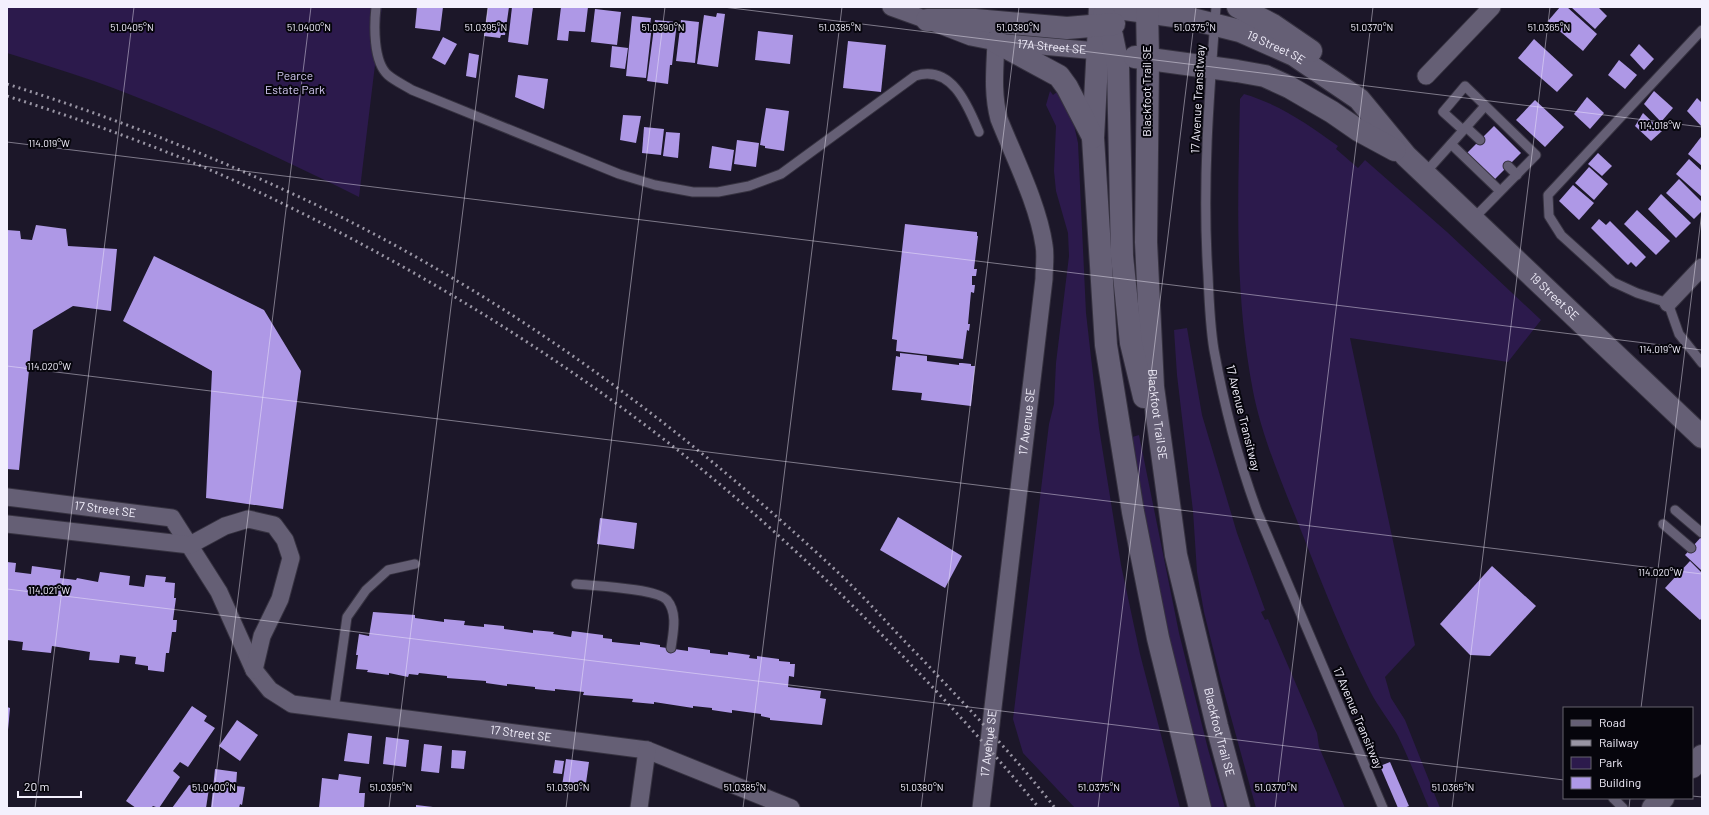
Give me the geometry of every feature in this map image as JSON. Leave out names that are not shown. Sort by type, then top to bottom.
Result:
[{"type":"main road","points":[[1238,7],[1273,25],[1322,57],[1339,73],[1360,99]]},
{"type":"main road","name":"19 Street SE","points":[[927,20],[975,20],[1067,28],[1104,14],[1147,10],[1188,18],[1215,15],[1294,56],[1360,99],[1406,156],[1702,437]]},
{"type":"main road","name":"Blackfoot Trail SE","points":[[1147,10],[1147,258],[1153,387],[1176,555],[1217,726],[1239,808]]},
{"type":"main road","points":[[1104,14],[1107,53],[1093,138],[1106,345],[1133,512],[1158,638],[1200,808]]},
{"type":"main road","points":[[996,42],[1059,76],[1067,87],[1093,138]]},
{"type":"main road","name":"19 Street SE","points":[[1107,53],[1265,76],[1307,97],[1358,130],[1406,156]]},
{"type":"main road","points":[[1107,53],[1118,65],[1120,103],[1122,256],[1131,343],[1167,493]]},
{"type":"main road","points":[[1693,766],[1702,756]]},
{"type":"main road","points":[[1653,808],[1662,799]]},
{"type":"street","name":"17A Street SE","points":[[891,7],[971,38],[996,42],[1107,53]]},
{"type":"street","points":[[1426,76],[1492,7]]},
{"type":"street","name":"17 Avenue SE","points":[[981,808],[1044,279],[1045,246],[1032,202],[995,105],[994,74],[996,42]]},
{"type":"street","points":[[1668,303],[1702,268]]},
{"type":"street","name":"17 Street SE","points":[[7,497],[172,518],[219,592],[254,670],[270,690],[292,704],[646,750],[791,808]]},
{"type":"street","points":[[7,524],[190,545],[225,526],[248,519],[274,525],[284,540],[291,558],[280,599],[262,636],[254,670]]},
{"type":"street","points":[[640,808],[646,750]]},
{"type":"lane","points":[[376,7],[374,25],[378,58],[387,74],[412,90],[620,174],[655,185],[693,192],[718,192],[749,186],[781,174],[915,76],[924,73],[950,82],[963,97],[979,132]]},
{"type":"lane","name":"17 Avenue Transitway","points":[[1215,15],[1207,132],[1206,246],[1209,305],[1214,349],[1226,406],[1244,477],[1257,511],[1383,808]]},
{"type":"lane","points":[[1702,30],[1548,195],[1549,216],[1561,234],[1613,282],[1637,293],[1668,303],[1679,334],[1702,363]]},
{"type":"lane","points":[[1473,219],[1536,155],[1465,86],[1443,112],[1480,140]]},
{"type":"lane","points":[[1425,173],[1486,106]]},
{"type":"lane","points":[[1451,144],[1500,191]]},
{"type":"lane","points":[[1508,166],[1517,175]]},
{"type":"lane","points":[[1675,510],[1702,533]]},
{"type":"lane","points":[[1663,524],[1691,548]]},
{"type":"lane","points":[[334,709],[347,617],[366,590],[388,570],[415,564]]},
{"type":"lane","points":[[576,584],[646,591],[661,596],[667,601],[673,615],[671,648]]},
{"type":"lane","points":[[1614,799],[1623,808]]},
{"type":"green space","name":"Pearce Estate Park","points":[[7,7],[382,7],[359,197],[294,165],[162,107],[94,81],[7,53]]},
{"type":"green space","points":[[1050,91],[1053,95],[1057,92],[1072,116],[1078,143],[1086,313],[1099,428],[1121,565],[1140,654],[1180,808],[1075,808],[1023,753],[1013,719],[1049,424],[1054,404],[1056,363],[1069,256],[1068,233],[1056,191],[1054,171],[1056,126],[1046,105]]},
{"type":"green space","points":[[1244,94],[1282,109],[1304,123],[1338,146],[1336,149],[1358,168],[1365,160],[1447,232],[1541,320],[1508,362],[1350,338],[1415,645],[1385,677],[1391,698],[1405,720],[1440,808],[1429,808],[1398,736],[1373,697],[1360,672],[1326,593],[1281,481],[1257,409],[1247,354],[1240,281],[1238,209],[1239,136],[1240,99]]},
{"type":"green space","points":[[1187,328],[1202,415],[1237,533],[1265,610],[1261,612],[1265,620],[1268,619],[1317,733],[1319,747],[1345,808],[1256,808],[1221,681],[1204,612],[1197,572],[1193,511],[1177,375],[1174,330]]},
{"type":"green space","points":[[1139,435],[1179,633],[1208,749],[1225,808],[1210,808],[1182,707],[1129,438]]},
{"type":"building","points":[[417,7],[443,7],[440,31],[415,28]]},
{"type":"building","points":[[488,7],[509,7],[505,35],[501,35],[500,38],[484,36]]},
{"type":"building","points":[[512,7],[533,7],[528,45],[508,42]]},
{"type":"building","points":[[561,7],[588,7],[585,32],[569,31],[568,41],[557,40]]},
{"type":"building","points":[[1560,7],[1567,7],[1597,34],[1583,51],[1548,21]]},
{"type":"building","points":[[1571,7],[1598,7],[1607,16],[1595,29]]},
{"type":"building","points":[[595,9],[621,12],[617,45],[591,42]]},
{"type":"building","points":[[717,13],[725,14],[718,67],[697,64],[704,15],[716,17]]},
{"type":"building","points":[[632,16],[651,18],[650,25],[652,25],[646,78],[626,76]]},
{"type":"building","points":[[655,20],[677,22],[672,65],[670,65],[668,84],[647,81]]},
{"type":"building","points":[[681,20],[699,22],[695,63],[676,61]]},
{"type":"building","points":[[758,31],[793,35],[790,64],[755,60]]},
{"type":"building","points":[[443,37],[457,44],[445,65],[432,58]]},
{"type":"building","points":[[1534,39],[1573,75],[1557,92],[1518,58]]},
{"type":"building","points":[[848,41],[886,45],[881,92],[843,88]]},
{"type":"building","points":[[1639,44],[1654,59],[1644,70],[1630,55]]},
{"type":"building","points":[[612,46],[628,48],[625,69],[610,67]]},
{"type":"building","points":[[469,53],[479,55],[476,78],[466,76]]},
{"type":"building","points":[[1619,60],[1637,75],[1625,89],[1608,75]]},
{"type":"building","points":[[518,75],[548,79],[544,109],[515,97]]},
{"type":"building","points":[[1654,91],[1673,108],[1661,122],[1644,104]]},
{"type":"building","points":[[1587,97],[1604,113],[1590,129],[1574,114]]},
{"type":"building","points":[[1697,98],[1702,103],[1702,127],[1687,111]]},
{"type":"building","points":[[1535,100],[1564,127],[1545,147],[1516,120]]},
{"type":"building","points":[[766,108],[789,111],[784,151],[765,148],[765,146],[760,145]]},
{"type":"building","points":[[1643,113],[1662,131],[1651,141],[1635,126]]},
{"type":"building","points":[[623,115],[641,116],[636,143],[620,140]]},
{"type":"building","points":[[1494,126],[1521,153],[1493,181],[1466,154]]},
{"type":"building","points":[[644,127],[664,129],[661,155],[642,153]]},
{"type":"building","points":[[666,132],[680,133],[678,158],[663,156]]},
{"type":"building","points":[[1702,137],[1702,166],[1688,154]]},
{"type":"building","points":[[737,140],[759,143],[756,167],[734,164]]},
{"type":"building","points":[[712,146],[734,150],[731,171],[709,168]]},
{"type":"building","points":[[1598,153],[1612,166],[1602,176],[1588,164]]},
{"type":"building","points":[[1689,159],[1702,171],[1702,197],[1676,174]]},
{"type":"building","points":[[1589,167],[1608,184],[1594,200],[1575,183]]},
{"type":"building","points":[[1679,179],[1702,202],[1702,211],[1694,219],[1666,193]]},
{"type":"building","points":[[1573,185],[1594,203],[1579,220],[1559,201]]},
{"type":"building","points":[[1661,194],[1691,223],[1676,238],[1648,209]]},
{"type":"building","points":[[1637,210],[1670,241],[1656,255],[1624,224]]},
{"type":"building","points":[[1599,219],[1606,225],[1610,221],[1646,257],[1636,267],[1631,262],[1628,265],[1591,228]]},
{"type":"building","points":[[905,224],[977,232],[978,236],[974,269],[977,269],[976,276],[972,276],[972,285],[975,285],[974,293],[971,292],[968,324],[970,324],[969,331],[967,330],[963,359],[896,351],[897,340],[892,339]]},
{"type":"building","points":[[36,225],[66,229],[68,246],[117,249],[111,311],[73,306],[33,330],[19,470],[7,469],[7,230],[20,231],[21,239],[32,240]]},
{"type":"building","points":[[154,256],[264,310],[301,371],[283,509],[206,498],[212,371],[123,321]]},
{"type":"building","points":[[900,353],[927,356],[927,361],[959,365],[959,363],[962,363],[975,366],[971,406],[921,400],[922,393],[892,390],[896,356],[900,357]]},
{"type":"building","points":[[898,517],[962,556],[945,588],[880,550]]},
{"type":"building","points":[[600,518],[637,523],[634,549],[597,544]]},
{"type":"building","points":[[1702,536],[1702,571],[1685,555]]},
{"type":"building","points":[[1690,561],[1702,573],[1702,618],[1700,620],[1665,588]]},
{"type":"building","points":[[7,562],[16,563],[15,572],[31,574],[32,566],[61,570],[60,578],[76,580],[77,578],[98,582],[100,572],[130,576],[129,585],[144,587],[146,575],[166,577],[165,582],[175,583],[174,598],[176,598],[173,620],[177,620],[176,632],[172,632],[169,653],[166,653],[164,672],[148,670],[148,666],[135,664],[136,657],[120,655],[119,663],[89,660],[90,652],[52,646],[51,653],[22,650],[23,642],[7,640]]},
{"type":"building","points":[[1492,566],[1536,606],[1490,656],[1470,655],[1440,624]]},
{"type":"building","points":[[373,612],[415,615],[415,618],[444,622],[444,619],[465,621],[464,625],[484,627],[484,624],[504,626],[504,629],[533,633],[533,630],[554,632],[553,634],[571,637],[572,631],[603,635],[603,638],[612,639],[612,642],[640,645],[640,642],[660,645],[660,647],[688,651],[688,647],[710,650],[710,653],[728,655],[728,652],[750,655],[749,658],[757,659],[757,656],[779,659],[779,661],[795,664],[794,677],[789,676],[788,687],[821,691],[820,698],[826,699],[822,725],[770,720],[770,718],[761,716],[761,714],[732,710],[732,713],[712,710],[712,708],[693,706],[693,708],[654,702],[654,704],[632,702],[633,699],[583,695],[584,692],[555,689],[555,691],[535,689],[535,687],[507,684],[507,686],[486,683],[486,681],[447,678],[447,676],[419,673],[418,675],[409,674],[408,677],[389,673],[389,675],[367,672],[368,670],[356,669],[358,655],[356,655],[359,634],[369,636]]},
{"type":"building","points":[[192,706],[207,716],[204,721],[215,728],[188,767],[180,762],[173,771],[180,777],[159,808],[153,806],[151,808],[136,808],[126,801]]},
{"type":"building","points":[[7,707],[10,708],[8,730],[7,730]]},
{"type":"building","points":[[237,720],[258,735],[240,761],[219,746]]},
{"type":"building","points":[[348,733],[372,736],[369,764],[344,761]]},
{"type":"building","points":[[386,737],[409,740],[406,767],[383,764]]},
{"type":"building","points":[[424,744],[442,746],[439,773],[421,771]]},
{"type":"building","points":[[452,750],[466,751],[464,769],[451,768]]},
{"type":"building","points":[[566,759],[589,762],[585,790],[562,786]]},
{"type":"building","points":[[555,760],[564,761],[562,774],[553,773]]},
{"type":"building","points":[[1390,762],[1409,806],[1404,808],[1398,808],[1380,766]]},
{"type":"building","points":[[215,769],[237,772],[236,786],[245,787],[242,805],[240,804],[239,808],[211,808]]},
{"type":"building","points":[[339,774],[361,777],[359,793],[365,793],[364,808],[319,808],[322,778],[338,780]]},
{"type":"building","points":[[189,785],[209,788],[206,808],[172,808]]},
{"type":"building","points":[[416,805],[433,807],[433,808],[416,808]]},
{"type":"railway","points":[[7,84],[92,112],[176,144],[217,160],[299,197],[408,252],[541,334],[605,379],[667,426],[787,525],[844,578],[956,695],[1023,769],[1055,808]]},
{"type":"railway","points":[[7,96],[98,126],[188,160],[246,186],[356,241],[410,271],[515,334],[566,368],[617,404],[695,464],[809,563],[863,615],[928,682],[985,744],[1039,808]]}]
